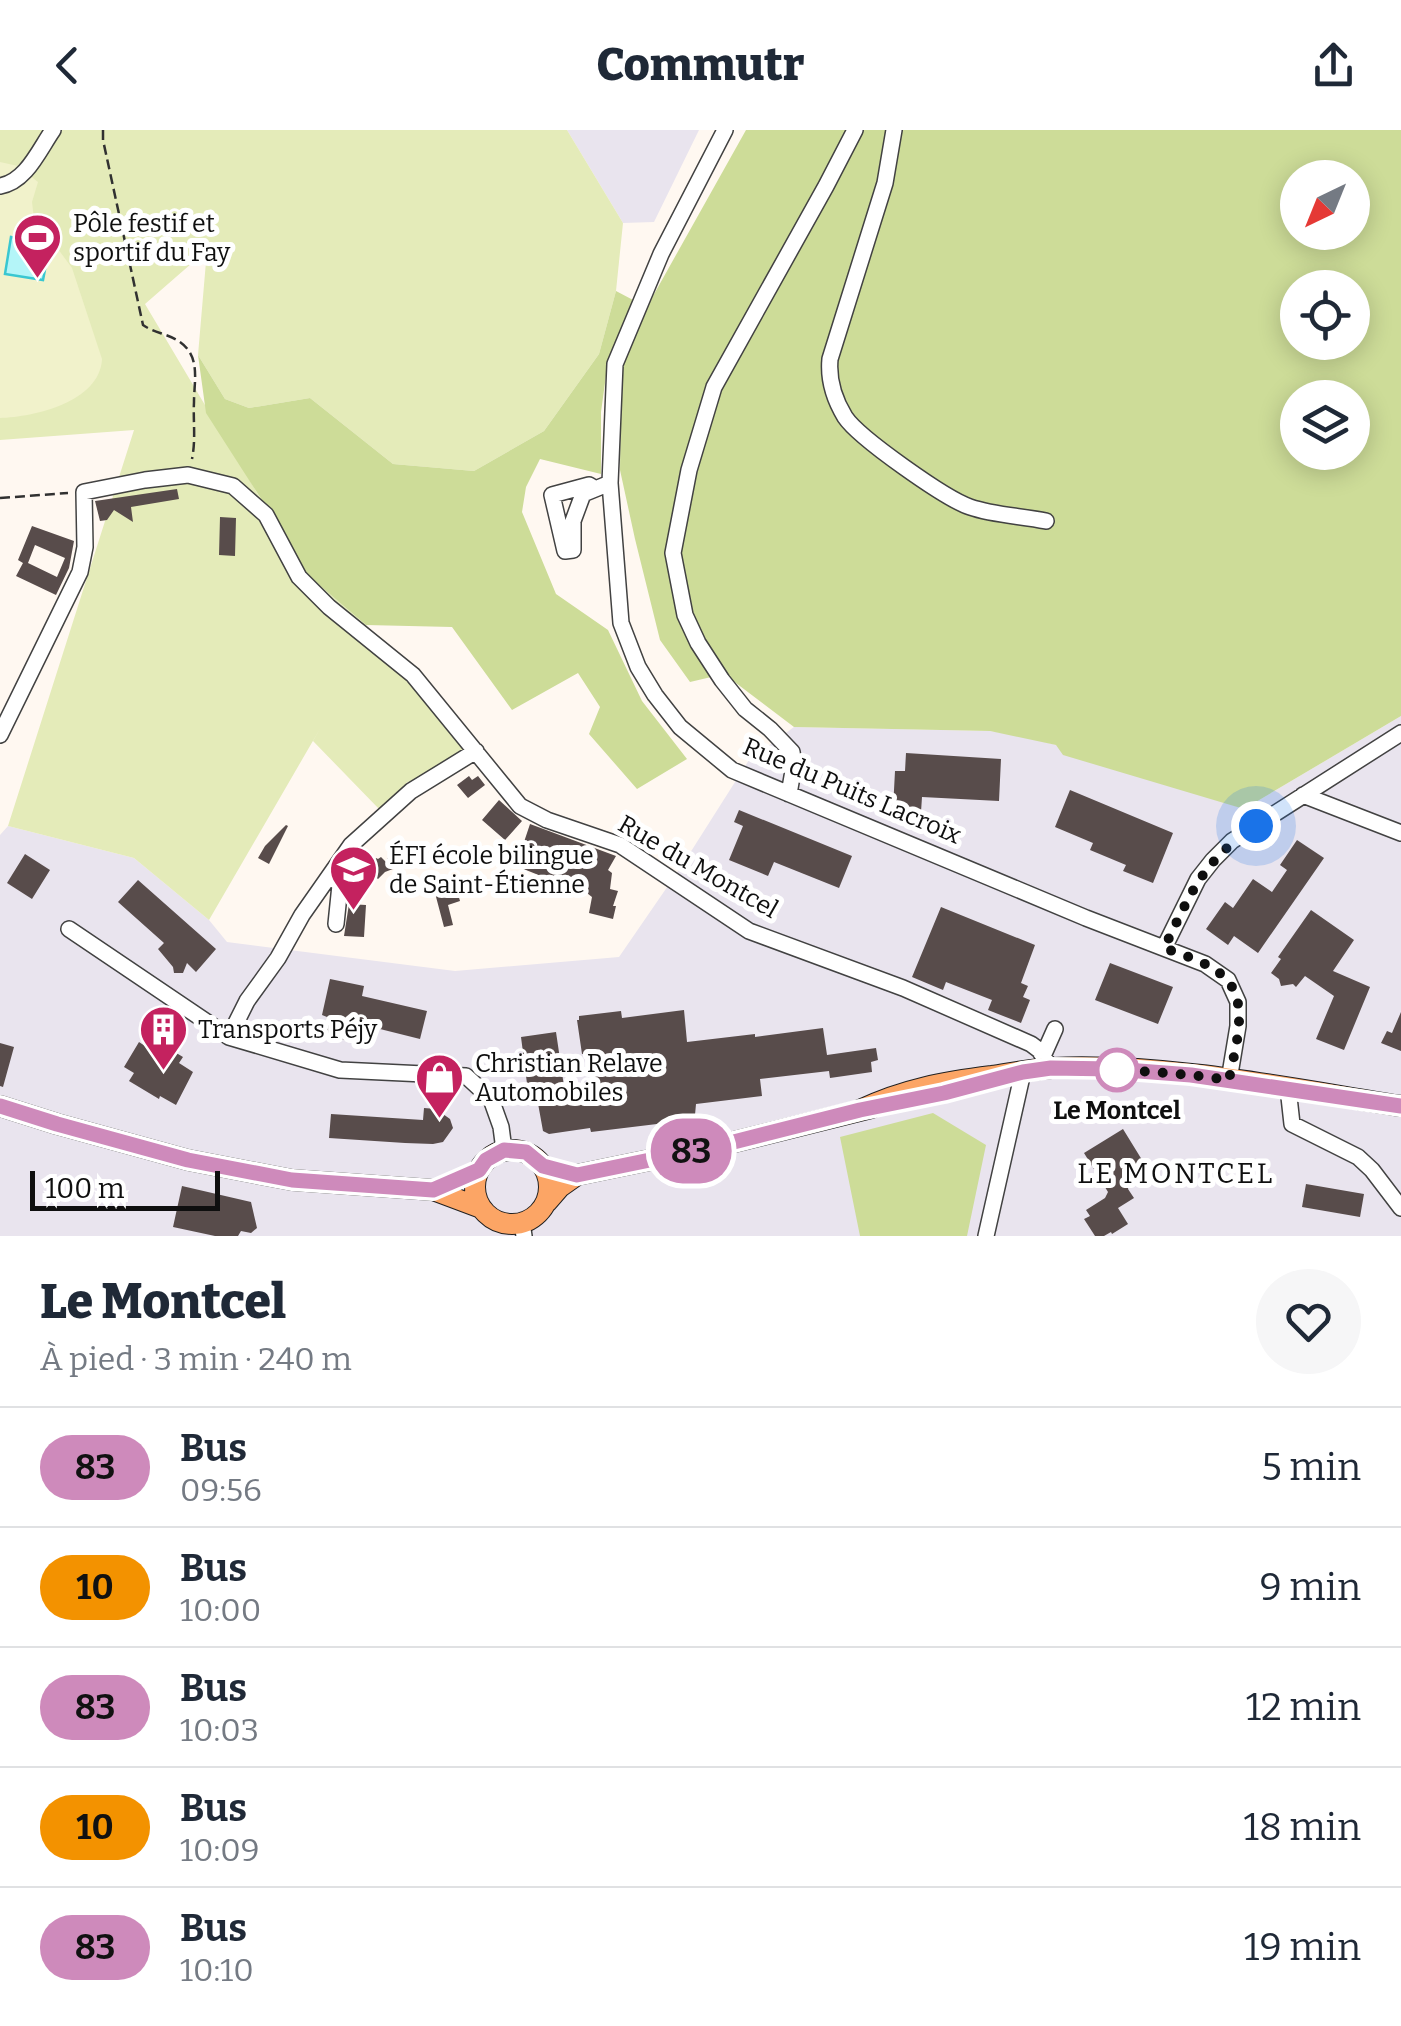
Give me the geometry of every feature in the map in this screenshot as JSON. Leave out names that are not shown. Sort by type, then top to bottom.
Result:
[{"type":"main road","points":[[577,1175],[543,1166],[526,1152],[504,1150],[486,1160],[475,1189],[482,1208],[490,1216],[523,1230],[560,1187],[577,1175],[944,1093],[1047,1062],[1191,1075],[1401,1106]]},
{"type":"main road","points":[[0,1106],[188,1160],[292,1180],[433,1190],[482,1208]]},
{"type":"main road","points":[[543,1166],[550,1184],[547,1202]]},
{"type":"main road","points":[[433,1190],[479,1170]]},
{"type":"street","points":[[0,186],[9,184],[24,171],[52,130]]},
{"type":"street","name":"Rue du Puits Lacroix","points":[[725,130],[660,254],[615,364],[602,485],[621,623],[638,667],[680,727],[732,770],[1205,964],[1228,980],[1238,1002],[1229,1080]]},
{"type":"street","points":[[789,794],[792,752],[744,709],[698,643],[685,615],[672,553],[689,470],[714,387],[855,130]]},
{"type":"street","points":[[894,130],[885,183],[830,359],[828,376],[836,400],[848,421],[910,472],[968,507],[1046,521]]},
{"type":"street","name":"Rue du Montcel","points":[[84,492],[188,475],[232,486],[266,515],[299,577],[329,607],[413,675],[520,806],[620,845],[748,930],[903,988],[1031,1044],[1047,1062]]},
{"type":"street","points":[[0,735],[80,572],[85,546],[84,492]]},
{"type":"street","points":[[1164,948],[1198,879],[1232,842],[1401,733]]},
{"type":"street","points":[[229,1037],[246,1001],[351,845],[410,791],[476,751]]},
{"type":"street","points":[[1303,795],[1401,833]]},
{"type":"street","points":[[330,875],[340,885],[336,924]]},
{"type":"street","points":[[69,930],[229,1037],[340,1070],[466,1076],[491,1099],[504,1150]]},
{"type":"street","points":[[1047,1062],[1056,1028]]},
{"type":"street","points":[[986,1236],[1023,1072]]},
{"type":"street","points":[[1288,1088],[1292,1124],[1358,1157],[1401,1208]]},
{"type":"path","points":[[104,130],[102,140],[143,325],[180,342],[192,358],[197,378],[196,439],[188,475]]},
{"type":"path","points":[[0,498],[84,492]]},
{"type":"shaded area","points":[[567,130],[699,130],[654,222],[623,223]]},
{"type":"shaded area","points":[[1401,716],[1401,1236],[0,1236],[0,835],[8,826],[134,858],[209,920],[227,942],[455,971],[619,957],[749,760],[794,727],[990,731],[1022,736],[1244,809]]},
{"type":"green space","points":[[0,130],[567,130],[623,223],[616,291],[599,354],[544,431],[474,471],[393,464],[310,398],[249,408],[225,399],[198,355],[207,250],[145,304],[304,572],[366,625],[400,673],[466,751],[419,781],[407,782],[380,810],[313,741],[321,727],[209,920],[134,858],[8,826],[134,430],[0,440]]},
{"type":"green space","points":[[746,130],[1401,130],[1401,716],[1244,809],[1063,755],[1056,745],[990,731],[794,727],[724,674],[690,682],[660,640],[620,470],[621,364],[653,296]]},
{"type":"green space","name":"Pôle festif et sportif du Fay","points":[[0,162],[18,166],[38,182],[32,202],[34,219],[40,232],[72,268],[102,359],[98,374],[78,396],[47,410],[0,418]]},
{"type":"green space","points":[[616,291],[635,301],[608,361],[601,412],[601,474],[540,459],[526,487],[522,512],[556,594],[608,630],[642,701],[687,759],[637,789],[589,734],[600,707],[578,673],[512,710],[452,627],[366,625],[304,572],[206,413],[198,355],[225,399],[249,408],[310,398],[393,464],[474,471],[544,431],[599,354]]},
{"type":"green space","points":[[933,1113],[986,1145],[967,1236],[860,1236],[840,1137]]},
{"type":"water","points":[[11,237],[50,243],[43,280],[5,274]]},
{"type":"building","points":[[177,489],[179,499],[131,507],[133,522],[114,510],[107,520],[100,521],[95,501]]},
{"type":"building","points":[[220,517],[236,518],[235,556],[219,555]]},
{"type":"building","points":[[32,526],[74,541],[69,568],[56,595],[16,576],[23,563],[18,560]],"holes":[[[35,545],[65,558],[57,577],[28,563]]]},
{"type":"building","points":[[906,753],[1001,759],[999,801],[922,797],[921,812],[914,812],[913,817],[893,809],[895,771],[905,771]]},
{"type":"building","points":[[469,776],[472,780],[478,776],[485,785],[468,798],[457,785]]},
{"type":"building","points":[[1070,790],[1173,833],[1153,883],[1123,871],[1126,865],[1090,850],[1093,843],[1055,827]]},
{"type":"building","points":[[499,800],[522,821],[505,840],[482,820]]},
{"type":"building","points":[[739,810],[852,856],[839,888],[774,862],[768,876],[729,860],[743,826],[734,822]]},
{"type":"building","points":[[530,824],[616,856],[608,870],[612,873],[610,889],[618,891],[613,919],[589,913],[592,897],[583,887],[516,866]]},
{"type":"building","points":[[286,825],[269,864],[258,858],[265,846]]},
{"type":"building","points":[[1297,840],[1324,858],[1258,953],[1234,936],[1228,945],[1206,929],[1225,902],[1233,908],[1253,879],[1272,892],[1287,870],[1280,865]]},
{"type":"building","points":[[392,849],[399,850],[403,861],[378,879],[367,869],[376,858],[386,862]]},
{"type":"building","points":[[25,854],[50,870],[32,899],[7,883]]},
{"type":"building","points":[[138,880],[216,949],[196,972],[187,963],[183,973],[174,973],[158,949],[164,943],[118,902]]},
{"type":"building","points":[[456,887],[460,901],[448,905],[453,925],[444,927],[435,893]]},
{"type":"building","points":[[349,904],[366,905],[364,937],[344,936]]},
{"type":"building","points":[[941,907],[1035,945],[1021,983],[1028,986],[1023,997],[1030,1000],[1021,1023],[988,1010],[992,1000],[946,982],[943,990],[912,977]]},
{"type":"building","points":[[1311,910],[1354,940],[1333,971],[1370,987],[1344,1050],[1316,1039],[1334,996],[1305,976],[1296,987],[1281,986],[1271,973]]},
{"type":"building","points":[[1110,963],[1173,987],[1158,1024],[1095,1000]]},
{"type":"building","points":[[330,979],[364,986],[362,996],[427,1011],[420,1039],[356,1023],[352,1042],[323,1035],[327,1017],[322,1015]]},
{"type":"building","points":[[684,1010],[687,1042],[823,1028],[827,1055],[876,1048],[878,1060],[871,1062],[872,1072],[830,1078],[829,1071],[760,1079],[762,1096],[696,1104],[690,1120],[591,1132],[590,1128],[549,1134],[543,1131],[537,1098],[529,1099],[521,1037],[556,1032],[565,1093],[576,1092],[576,1097],[595,1095],[590,1053],[582,1054],[579,1016],[621,1011],[622,1018]]},
{"type":"building","points":[[1401,1012],[1401,1051],[1381,1043],[1387,1031],[1392,1033]]},
{"type":"building","name":"Transports Péjy","points":[[153,1039],[183,1057],[179,1063],[193,1072],[176,1105],[129,1081],[134,1073],[124,1067],[139,1042],[148,1048]]},
{"type":"building","points":[[0,1043],[14,1047],[3,1087],[0,1086]]},
{"type":"building","points":[[424,1108],[436,1109],[450,1119],[453,1128],[443,1142],[329,1138],[331,1114],[423,1120]]},
{"type":"building","points":[[1123,1129],[1147,1168],[1130,1179],[1128,1189],[1134,1198],[1118,1208],[1128,1224],[1112,1234],[1095,1236],[1084,1219],[1090,1216],[1086,1210],[1108,1192],[1084,1153]]},
{"type":"building","points":[[1306,1184],[1364,1194],[1360,1217],[1302,1207]]},
{"type":"building","points":[[182,1186],[251,1202],[257,1228],[251,1233],[241,1231],[238,1236],[215,1236],[173,1227]]},
{"type":"bus line","name":"83","points":[[0,1106],[188,1160],[292,1180],[433,1190],[479,1170],[486,1160],[504,1150],[526,1152],[543,1166],[577,1175],[1051,1068],[1191,1075],[1401,1106]]},
{"type":"place","name":"Pôle festif et sportif du Fay","points":[[38,280]]},
{"type":"place","name":"ÉFI école bilingue de Saint-Étienne","points":[[354,912]]},
{"type":"place","name":"Le Montcel","points":[[1117,1070]]},
{"type":"place","name":"Transports Péjy","points":[[163,1072]]},
{"type":"place","name":"Christian Relave Automobiles","points":[[440,1120]]},
{"type":"district","name":"LE MONTCEL","points":[[1176,1173]]},
{"type":"route","points":[[1117,1070],[1113,1069],[1229,1080],[1238,1002],[1228,980],[1205,964],[1164,948],[1198,879],[1232,842],[1256,826]]}]
